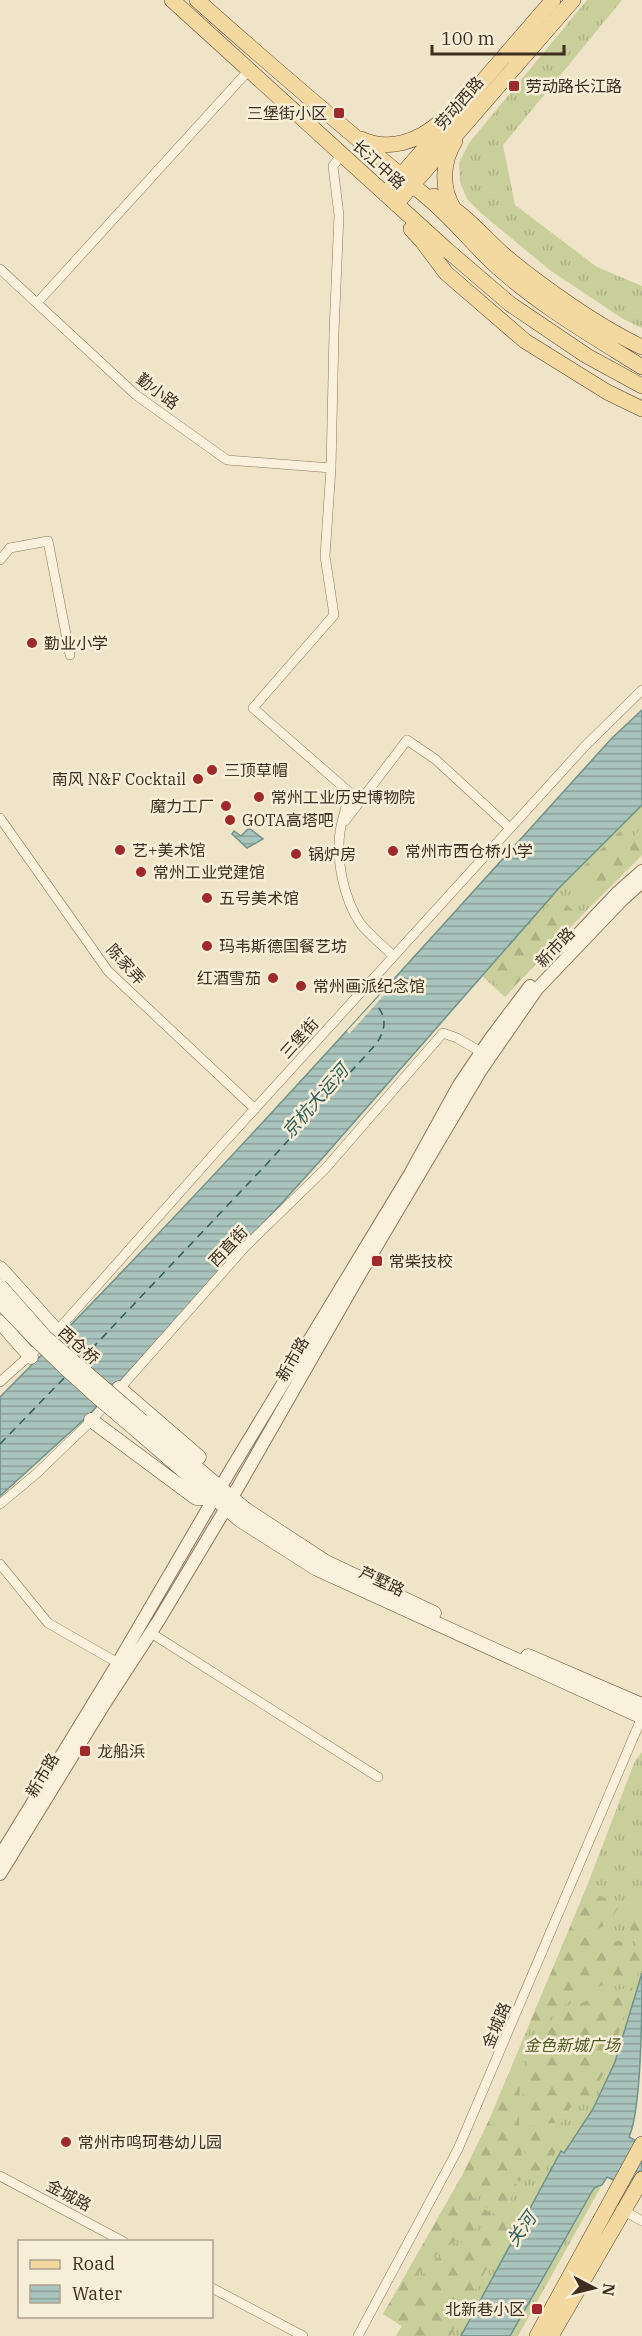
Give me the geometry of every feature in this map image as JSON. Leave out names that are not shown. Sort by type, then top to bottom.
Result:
[{"type":"main road","name":"长江中路","points":[[172,0],[447,250],[510,304],[568,344],[642,386]]},
{"type":"main road","name":"长江中路","points":[[197,0],[282,77],[431,200],[493,263],[584,331],[642,367]]},
{"type":"main road","name":"劳动西路","points":[[391,199],[472,94],[553,0]]},
{"type":"main road","name":"劳动西路","points":[[406,180],[470,118],[573,0]]},
{"type":"main road","points":[[350,133],[364,141],[402,144],[428,132],[472,94]]},
{"type":"main road","points":[[470,118],[451,148],[445,168],[444,183],[452,206],[493,263]]},
{"type":"main road","points":[[406,180],[452,206],[506,256],[563,298],[627,340],[642,347]]},
{"type":"main road","points":[[391,199],[403,222],[422,240],[446,273],[525,341],[607,392],[642,409]]},
{"type":"main road","points":[[422,240],[447,250]]},
{"type":"main road","points":[[0,1268],[57,1331]]},
{"type":"main road","name":"西仓桥","points":[[0,1286],[45,1336],[138,1425]]},
{"type":"main road","name":"西仓桥","points":[[0,1302],[38,1343],[98,1399],[138,1425]]},
{"type":"main road","points":[[0,1322],[31,1357]]},
{"type":"main road","points":[[91,1420],[196,1498],[218,1493],[210,1468],[119,1388]]},
{"type":"main road","name":"芦墅路","points":[[138,1425],[229,1503],[240,1521],[317,1569],[642,1717]]},
{"type":"main road","name":"芦墅路","points":[[229,1503],[245,1509],[326,1562],[497,1643],[642,1705]]},
{"type":"main road","points":[[537,2336],[642,2144]]},
{"type":"main road","points":[[552,2336],[642,2179]]},
{"type":"street","points":[[37,303],[249,70]]},
{"type":"street","points":[[342,154],[333,166],[339,215],[331,468],[324,556],[334,615],[253,708],[344,785],[348,791],[340,834],[341,867],[350,904],[361,924],[393,956]]},
{"type":"street","name":"勤小路","points":[[0,269],[136,395],[227,460],[331,468]]},
{"type":"street","points":[[0,560],[10,548],[48,541],[70,655]]},
{"type":"street","name":"三堡街","points":[[0,1383],[57,1331],[393,956],[585,746],[642,690]]},
{"type":"street","points":[[342,824],[407,740],[435,759],[510,828]]},
{"type":"street","name":"陈家弄","points":[[0,818],[108,971],[255,1109]]},
{"type":"street","name":"新市路","points":[[1,1852],[118,1663],[410,1174],[459,1085],[531,984],[617,893],[642,871]]},
{"type":"street","name":"新市路","points":[[0,1874],[103,1706],[151,1633],[229,1503],[360,1274],[481,1070],[537,989],[642,882]]},
{"type":"street","name":"西直街","points":[[0,1504],[36,1474],[91,1420],[246,1246],[325,1169],[443,1033],[481,1052]]},
{"type":"street","points":[[0,1564],[48,1623],[118,1663]]},
{"type":"street","points":[[151,1633],[378,1777]]},
{"type":"street","name":"金城路","points":[[358,2336],[458,2149],[642,1717]]},
{"type":"street","name":"金城路","points":[[0,2176],[122,2240]]},
{"type":"street","points":[[610,2200],[625,2207],[642,2221]]},
{"type":"street","points":[[213,2289],[303,2336]]},
{"type":"green space","points":[[587,0],[622,0],[503,145],[515,205],[597,267],[642,286],[642,328],[623,319],[551,271],[482,214],[467,199],[460,182],[459,163],[469,143]]},
{"type":"green space","points":[[642,805],[642,855],[505,997],[481,975],[559,888]]},
{"type":"green space","points":[[623,828],[632,838],[642,828],[642,855],[597,899],[574,876]]},
{"type":"green space","points":[[557,896],[580,917],[507,994],[485,973]]},
{"type":"green space","name":"金色新城广场","points":[[642,1752],[642,1973],[615,2062],[593,2109],[563,2153],[561,2152],[461,2336],[396,2336],[402,2326],[383,2314],[459,2182],[490,2118],[585,1891],[635,1761]]},
{"type":"green space","points":[[585,1891],[621,1903],[613,1916],[594,1932],[586,1930],[573,1934],[568,1932]]},
{"type":"green space","points":[[642,1903],[642,1950],[631,1938],[623,1934],[628,1912]]},
{"type":"green space","points":[[600,1933],[613,1942],[624,1940],[642,1958],[636,1979],[608,1984],[587,1991],[563,2006],[537,2031],[533,2031],[529,2025],[566,1937],[583,1938]]},
{"type":"green space","points":[[633,1987],[611,2058],[591,2099],[573,2105],[563,2122],[524,2126],[525,2070],[531,2052],[540,2037],[566,2012],[581,2003]]},
{"type":"green space","points":[[514,2069],[520,2074],[519,2126],[508,2125],[505,2129],[508,2132],[520,2130],[521,2144],[510,2142],[506,2146],[509,2149],[521,2146],[522,2161],[510,2158],[506,2162],[509,2165],[522,2163],[522,2175],[520,2182],[508,2174],[504,2176],[506,2181],[518,2185],[504,2211],[497,2216],[484,2206],[489,2190],[463,2174],[510,2071]]},
{"type":"green space","points":[[562,2126],[566,2134],[538,2182],[527,2175],[524,2130]]},
{"type":"green space","points":[[461,2177],[486,2191],[483,2196],[478,2193],[472,2204],[479,2209],[481,2206],[495,2217],[441,2251],[415,2278],[407,2272]]},
{"type":"green space","points":[[602,2185],[518,2336],[510,2336],[594,2188]]},
{"type":"green space","points":[[506,2215],[510,2216],[512,2222],[450,2336],[414,2336],[413,2305],[417,2283],[425,2290],[429,2289],[428,2285],[419,2280],[431,2264],[438,2273],[442,2273],[442,2268],[434,2261],[450,2249],[454,2259],[458,2261],[460,2257],[453,2246],[469,2238],[474,2249],[478,2249],[472,2236]]},
{"type":"green space","points":[[405,2276],[413,2281],[410,2336],[396,2336],[402,2326],[383,2314]]},
{"type":"water","name":"京杭大运河","points":[[642,710],[642,805],[559,888],[320,1161],[89,1415],[0,1496],[0,1397],[233,1154],[612,738]]},
{"type":"water","points":[[249,828],[263,839],[247,848],[232,834],[234,831],[241,836]]},
{"type":"water","name":"关河","points":[[642,1973],[639,2082],[637,2104],[629,2137],[642,2144],[642,2193],[607,2177],[602,2185],[594,2188],[510,2336],[461,2336],[561,2151],[564,2153],[593,2109],[615,2062]]},
{"type":"pier","points":[[391,983],[393,985],[349,1034],[347,1031]]},
{"type":"ferry route","points":[[82,1359],[263,1168],[377,1043],[382,1033],[384,1019],[376,1004]]},
{"type":"ferry route","points":[[0,1444],[66,1376]]},
{"type":"place","name":"劳动路长江路","points":[[514,86]]},
{"type":"place","name":"三堡街小区","points":[[339,113]]},
{"type":"place","name":"勤业小学","points":[[32,643]]},
{"type":"place","name":"三顶草帽","points":[[212,770]]},
{"type":"place","name":"南风 N&F Cocktail","points":[[198,779]]},
{"type":"place","name":"常州工业历史博物院","points":[[259,797]]},
{"type":"place","name":"魔力工厂","points":[[226,806]]},
{"type":"place","name":"GOTA高塔吧","points":[[230,820]]},
{"type":"place","name":"艺+美术馆","points":[[120,850]]},
{"type":"place","name":"常州市西仓桥小学","points":[[393,851]]},
{"type":"place","name":"锅炉房","points":[[296,854]]},
{"type":"place","name":"常州工业党建馆","points":[[141,872]]},
{"type":"place","name":"五号美术馆","points":[[207,898]]},
{"type":"place","name":"玛韦斯德国餐艺坊","points":[[207,946]]},
{"type":"place","name":"红酒雪茄","points":[[273,978]]},
{"type":"place","name":"常州画派纪念馆","points":[[301,986]]},
{"type":"place","name":"常柴技校","points":[[377,1261]]},
{"type":"place","name":"龙船浜","points":[[85,1751]]},
{"type":"place","name":"常州市鸣珂巷幼儿园","points":[[66,2142]]},
{"type":"place","name":"北新巷小区","points":[[537,2309]]}]
